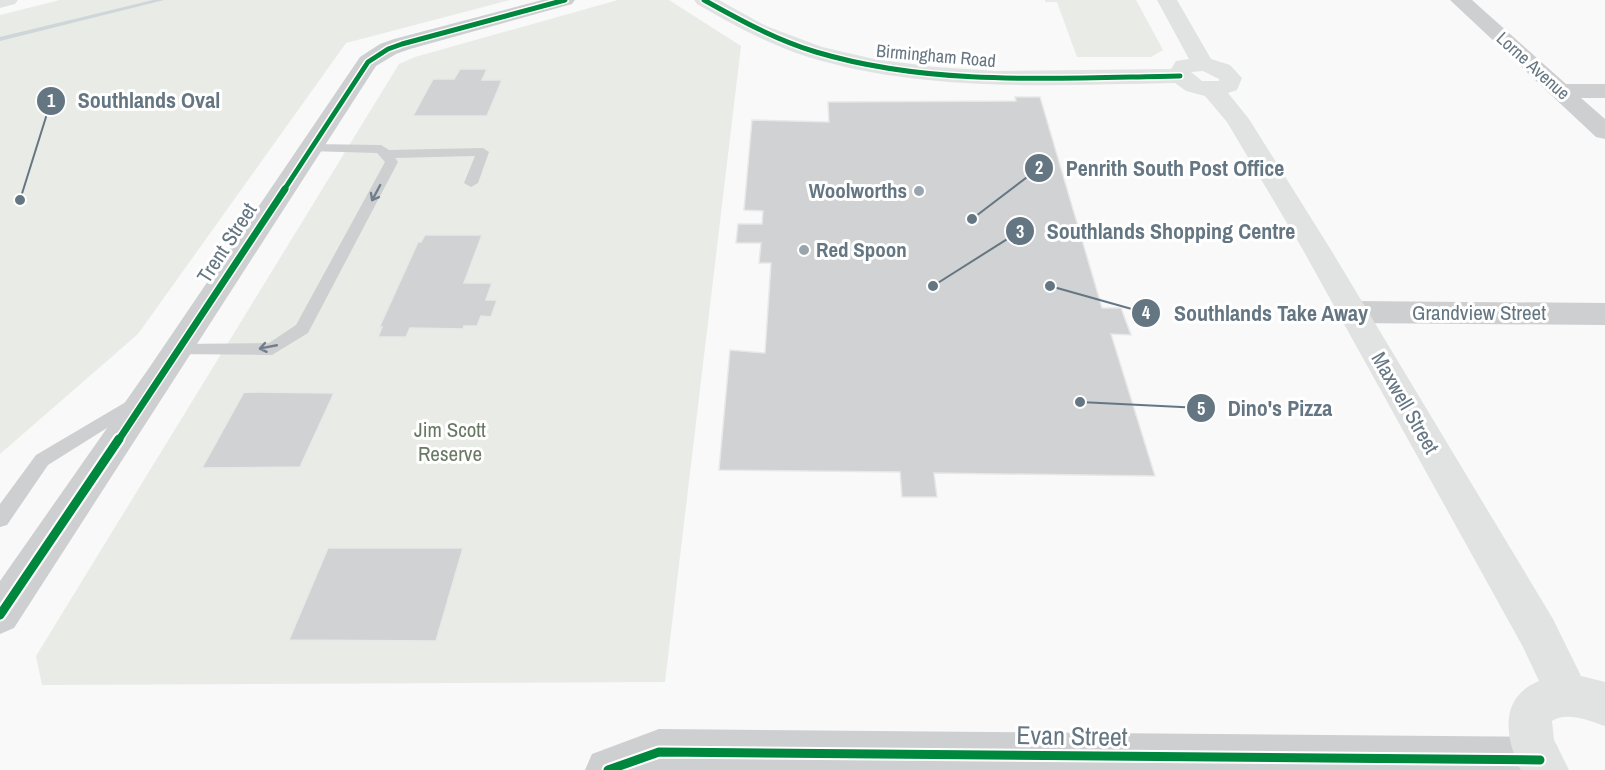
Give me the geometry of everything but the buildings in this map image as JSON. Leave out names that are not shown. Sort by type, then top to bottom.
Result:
[{"type":"main road","points":[[0,2],[8,0]]},
{"type":"main road","name":"Birmingham Road","points":[[704,0],[747,27],[772,38],[823,55],[880,68],[965,76],[1180,76],[1196,86],[1208,77]]},
{"type":"main road","name":"Maxwell Street","points":[[1167,0],[1208,77],[1241,126],[1352,312],[1538,633],[1586,699]]},
{"type":"main road","points":[[1543,765],[1530,739],[1529,720],[1535,706],[1548,697],[1586,699]]},
{"type":"street","name":"Trent Street","points":[[0,615],[150,393],[368,62],[409,42],[565,0]]},
{"type":"street","name":"Lorne Avenue","points":[[1460,0],[1605,132]]},
{"type":"street","points":[[1561,91],[1605,91]]},
{"type":"street","name":"Grandview Street","points":[[1352,312],[1605,314]]},
{"type":"street","name":"Evan Street","points":[[608,770],[658,752],[1543,765]]},
{"type":"lane","points":[[178,350],[272,349],[302,329],[392,162],[381,149],[312,148]]},
{"type":"lane","points":[[386,154],[483,152],[471,183]]},
{"type":"lane","points":[[0,519],[42,460],[150,393]]},
{"type":"green space","points":[[60,0],[510,0],[346,43],[138,334],[0,454],[0,15]]},
{"type":"green space","name":"Jim Scott Reserve","points":[[618,0],[669,0],[741,46],[665,682],[42,685],[36,656],[399,64],[415,57]]},
{"type":"green space","points":[[1045,0],[1136,0],[1163,50],[1151,57],[1077,57],[1057,2],[1045,2]]},
{"type":"waterway","points":[[0,39],[161,0]]},
{"type":"cycle path","points":[[0,615],[161,377],[368,62],[388,49],[402,44],[565,0]]},
{"type":"cycle path","points":[[704,0],[758,30],[815,52],[874,66],[935,74],[996,78],[1180,76]]},
{"type":"cycle path","points":[[608,770],[659,752],[1540,760]]},
{"type":"place","name":"Woolworths","points":[[919,191]]},
{"type":"place","name":"Southlands Oval","points":[[20,200]]},
{"type":"place","name":"Penrith South Post Office","points":[[972,219]]},
{"type":"place","name":"Red Spoon","points":[[804,250]]},
{"type":"place","name":"Southlands Shopping Centre","points":[[933,286]]},
{"type":"place","name":"Southlands Take Away","points":[[1050,286]]},
{"type":"place","name":"Dino's Pizza","points":[[1080,402]]}]
